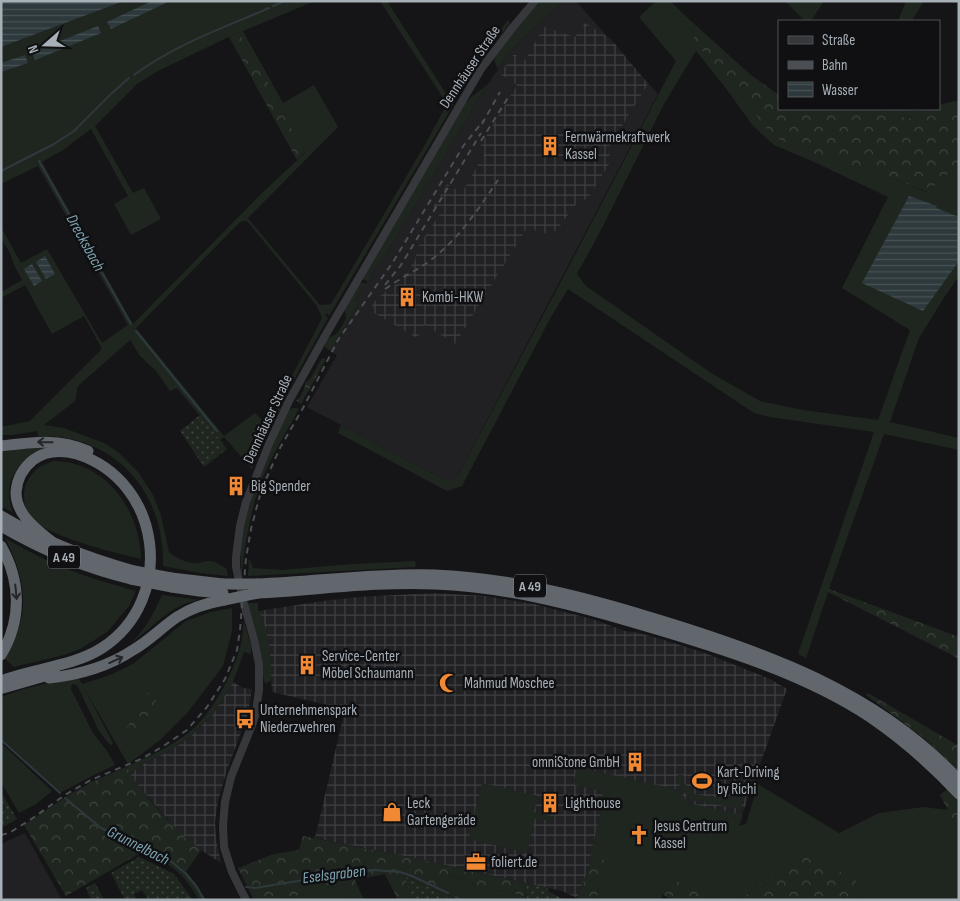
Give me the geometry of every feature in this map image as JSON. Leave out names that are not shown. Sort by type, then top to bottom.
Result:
[{"type":"highway","points":[[1,446],[29,442],[54,442],[73,445],[100,456],[126,477],[140,495],[151,518],[158,554],[157,578],[146,607],[132,629],[115,647],[96,659],[75,667],[1,688]]},
{"type":"highway","points":[[1,681],[74,661],[102,648],[127,625],[140,605],[145,592],[150,566],[150,543],[146,523],[137,504],[122,483],[105,468],[84,456],[65,452],[52,452],[39,456],[26,466],[17,484],[17,501],[20,510],[29,523],[52,542]]},
{"type":"highway","name":"A 49","points":[[1,516],[52,542],[133,575]]},
{"type":"highway","name":"A 49","points":[[1,526],[65,558],[107,573],[133,575],[224,592],[257,589],[402,584],[481,587],[541,597],[627,620],[744,658],[791,671],[849,694],[896,726],[959,780]]},
{"type":"highway","points":[[1,546],[12,569],[17,601],[14,625],[1,655]]},
{"type":"highway","points":[[35,679],[86,671],[116,660],[135,649],[182,614],[224,592]]},
{"type":"highway","name":"A 49","points":[[803,676],[893,734],[937,771],[959,794]]},
{"type":"street","name":"Dennhäuser Straße","points":[[246,900],[232,872],[224,847],[222,826],[230,777],[252,725],[260,690],[259,664],[236,567],[240,526],[246,502],[269,444],[289,401],[329,329],[471,85],[492,54],[535,1]]},
{"type":"shaded area","points":[[563,1],[576,1],[658,94],[457,477],[444,480],[307,407],[337,355],[330,351],[359,303],[355,302],[487,85],[514,47]]},
{"type":"shaded area","points":[[585,23],[611,39],[648,84],[607,150],[611,158],[610,163],[588,198],[576,204],[556,231],[541,234],[528,226],[455,344],[425,325],[417,338],[369,310],[377,298],[398,283],[415,260],[418,247],[441,212],[433,207],[447,184],[462,193],[484,154],[478,150],[517,85],[500,74],[513,55],[525,60],[544,27],[575,37]]},
{"type":"shaded area","name":"Unternehmenspark Niederzwehren","points":[[434,593],[485,596],[534,604],[592,619],[625,631],[639,633],[705,653],[770,679],[787,689],[726,859],[715,900],[592,859],[577,898],[562,891],[315,838],[345,709],[272,692],[268,641],[258,611],[359,597]]},
{"type":"shaded area","points":[[233,682],[243,688],[252,689],[248,714],[227,770],[218,801],[215,822],[221,863],[181,834],[138,786],[129,773],[171,750],[191,736],[213,714]]},
{"type":"shaded area","points":[[25,833],[62,900],[1,900],[1,844]]},
{"type":"green space","points":[[124,1],[315,1],[243,31],[283,103],[314,85],[338,127],[248,218],[320,305],[331,304],[447,104],[380,1],[387,1],[450,100],[473,63],[508,20],[510,23],[476,66],[329,316],[327,313],[325,315],[328,318],[298,372],[252,469],[224,437],[220,440],[177,388],[170,391],[156,371],[140,356],[130,340],[78,386],[75,401],[44,425],[64,428],[104,443],[118,452],[139,473],[153,495],[161,515],[169,552],[187,562],[215,562],[226,568],[228,576],[163,566],[161,539],[155,514],[144,491],[130,472],[111,456],[90,445],[65,438],[38,436],[37,431],[1,435],[1,426],[30,421],[102,349],[84,316],[52,334],[25,285],[1,298],[1,292],[22,280],[9,251],[1,239],[1,227],[21,263],[47,249],[102,343],[128,325],[38,166],[1,184],[1,47]],"holes":[[[239,32],[281,105],[279,107],[305,153],[261,194],[133,324],[42,162],[63,150],[91,129],[128,196],[114,204],[131,235],[161,219],[144,188],[133,193],[95,126],[137,84],[158,71]],[[243,221],[247,221],[317,306],[322,318],[270,419],[265,423],[255,413],[224,436],[136,328]]]},
{"type":"green space","points":[[540,1],[563,1],[514,47],[498,69],[495,61],[497,53]]},
{"type":"green space","points":[[656,1],[670,1],[693,23],[694,40],[720,70],[804,149],[822,158],[876,172],[927,192],[945,176],[959,168],[959,276],[919,338],[890,422],[959,438],[959,450],[884,434],[806,658],[798,654],[874,432],[754,413],[568,289],[551,317],[462,486],[447,491],[338,433],[341,425],[444,480],[457,477],[676,61],[639,17]],"holes":[[[696,51],[753,126],[774,145],[888,197],[842,288],[910,330],[878,420],[803,410],[760,401],[711,373],[586,286],[577,274],[664,104]]]},
{"type":"green space","points":[[785,1],[824,1],[812,20],[804,20]]},
{"type":"green space","points":[[906,1],[924,1],[914,20],[898,20]]},
{"type":"green space","points":[[693,23],[751,75],[778,94],[778,110],[880,110],[907,118],[922,118],[951,111],[959,113],[959,168],[945,176],[928,192],[876,172],[822,158],[774,137],[694,40]]},
{"type":"green space","points":[[239,32],[281,105],[279,107],[305,152],[297,160],[229,37]]},
{"type":"green space","points":[[487,85],[378,267],[375,268],[368,281],[364,280],[363,277],[463,106],[471,97]]},
{"type":"green space","points":[[955,101],[959,102],[959,113],[954,112],[914,118],[903,117],[880,110],[940,110],[940,105]]},
{"type":"green space","points":[[358,284],[366,284],[355,301],[359,303],[330,351],[325,347],[325,343],[340,330],[346,318],[344,309]]},
{"type":"green space","points":[[322,358],[326,359],[301,404],[296,401]]},
{"type":"green space","points":[[293,408],[299,409],[273,456],[256,496],[248,528],[241,573],[240,542],[249,502],[289,410]]},
{"type":"green space","points":[[200,415],[227,449],[204,467],[180,431]]},
{"type":"green space","points":[[28,448],[45,448],[23,462],[13,476],[9,493],[13,513],[1,506],[1,452]]},
{"type":"green space","points":[[53,461],[72,463],[89,469],[104,479],[116,492],[127,506],[134,523],[141,559],[68,538],[41,526],[32,519],[25,504],[25,487],[39,467]]},
{"type":"green space","points":[[5,538],[38,556],[72,571],[136,591],[129,606],[107,632],[80,649],[64,655],[14,667],[5,659],[14,642],[20,624],[23,591],[18,568]]},
{"type":"green space","points":[[249,558],[253,568],[282,570],[415,561],[416,567],[248,576]]},
{"type":"green space","points":[[829,589],[959,637],[959,660],[828,592]]},
{"type":"green space","points":[[162,595],[200,600],[179,606],[132,642],[150,620]]},
{"type":"green space","points":[[247,603],[258,603],[258,611],[267,633],[271,680],[266,684],[258,637]]},
{"type":"green space","points":[[232,608],[232,631],[223,666],[188,712],[160,740],[128,764],[84,688],[113,743],[112,745],[99,731],[77,685],[72,684],[71,689],[93,733],[115,765],[60,793],[1,740],[1,697],[29,688],[78,677],[82,684],[110,675],[133,664],[186,621],[211,612]]},
{"type":"green space","points":[[243,619],[251,645],[251,654],[244,652],[233,682],[213,714],[191,736],[171,750],[129,773],[126,767],[180,739],[197,725],[208,712],[227,682],[234,665],[243,633]]},
{"type":"green space","points":[[149,690],[158,697],[139,732],[127,728]]},
{"type":"green space","points":[[868,693],[959,746],[959,771],[924,738],[866,695]]},
{"type":"green space","points":[[1,743],[52,791],[36,804],[19,813],[1,782]]},
{"type":"green space","points":[[126,767],[133,779],[160,812],[201,850],[185,873],[172,862],[143,848],[140,853],[66,896],[24,825],[67,796],[92,782]]},
{"type":"green space","points":[[577,767],[679,790],[688,803],[743,815],[739,826],[746,824],[758,784],[839,833],[879,813],[923,807],[948,810],[959,831],[959,900],[858,900],[859,894],[779,868],[742,900],[715,900],[700,893],[663,894],[661,900],[596,900],[607,860],[592,859],[590,857],[604,797],[600,791],[575,785]]},
{"type":"green space","points":[[678,775],[683,775],[684,783],[695,794],[730,800],[739,780],[750,784],[741,808],[736,808],[690,800],[676,780]]},
{"type":"green space","points":[[959,780],[959,831],[940,795]]},
{"type":"green space","points":[[482,783],[538,796],[534,812],[551,816],[550,821],[535,818],[527,853],[473,840],[469,837]]},
{"type":"green space","points":[[1,792],[17,819],[1,828]]},
{"type":"green space","points":[[303,836],[525,883],[526,897],[505,891],[484,889],[450,875],[437,891],[405,876],[413,900],[398,900],[385,874],[355,880],[364,900],[353,900],[346,884],[284,900],[254,900],[238,868],[274,854],[299,850]]},
{"type":"green space","points":[[143,848],[172,862],[185,873],[186,871],[206,900],[199,900],[188,882],[177,871],[166,863],[141,852]]},
{"type":"green space","points":[[805,856],[855,878],[859,894],[858,900],[742,900],[779,868]]},
{"type":"green space","points":[[139,857],[174,874],[193,900],[149,900],[142,890],[134,894],[137,900],[125,900],[111,873]]},
{"type":"green space","points":[[592,859],[607,860],[596,900],[579,900],[577,898]]},
{"type":"green space","points":[[449,875],[484,889],[505,891],[526,897],[527,900],[451,900],[437,891]]},
{"type":"green space","points":[[404,876],[437,891],[451,900],[436,900],[435,898],[431,900],[413,900]]},
{"type":"green space","points":[[674,880],[715,900],[670,900],[663,894]]},
{"type":"green space","points":[[95,883],[104,900],[91,900],[86,888]]},
{"type":"green space","points":[[525,883],[548,888],[549,892],[565,900],[527,900]]},
{"type":"green space","points":[[346,884],[353,900],[284,900],[286,898]]},
{"type":"water","points":[[1,1],[124,1],[1,47]]},
{"type":"water","points":[[152,1],[170,1],[111,29],[107,22]]},
{"type":"water","points":[[98,26],[101,33],[35,60],[32,52]]},
{"type":"water","points":[[25,55],[28,63],[1,72],[1,63]]},
{"type":"water","points":[[909,196],[937,206],[936,208],[959,217],[959,261],[923,311],[862,283]]},
{"type":"water","points":[[45,256],[55,274],[46,279],[36,262]]},
{"type":"water","points":[[32,264],[42,281],[34,286],[24,269]]},
{"type":"waterway","points":[[273,6],[285,1]]},
{"type":"waterway","points":[[134,75],[149,64],[182,46],[269,8]]},
{"type":"waterway","points":[[1,171],[54,144],[74,131],[129,78]]},
{"type":"waterway","name":"Drecksbach","points":[[39,161],[131,324]]},
{"type":"waterway","name":"Drecksbach","points":[[136,331],[217,431]]},
{"type":"waterway","name":"Grunnelbach","points":[[1,740],[60,793]]},
{"type":"waterway","name":"Grunnelbach","points":[[65,798],[101,828],[172,862],[196,886],[204,900]]},
{"type":"waterway","name":"Eselsgraben","points":[[246,887],[255,888],[345,871],[374,870],[400,872],[448,893]]},
{"type":"waterway","name":"Eselsgraben","points":[[456,897],[461,900]]},
{"type":"railway","points":[[482,124],[500,92]]},
{"type":"railway","points":[[481,141],[509,96]]},
{"type":"railway","points":[[1,835],[9,833],[65,795],[91,780],[141,759],[162,747],[187,730],[207,707],[225,679],[237,650],[246,558],[251,529],[262,488],[280,448],[338,340],[393,262],[464,145],[484,120]]},
{"type":"railway","points":[[385,285],[401,265],[481,133]]},
{"type":"railway","points":[[385,289],[439,254],[475,214],[498,180]]},
{"type":"place","name":"Fernwärmekraftwerk Kassel","points":[[550,146]]},
{"type":"place","name":"Kombi-HKW","points":[[407,297]]},
{"type":"place","name":"Big Spender","points":[[236,486]]},
{"type":"place","name":"Service-Center Möbel Schaumann","points":[[307,665]]},
{"type":"place","name":"Mahmud Moschee","points":[[449,683]]},
{"type":"place","name":"Unternehmenspark Niederzwehren","points":[[245,719]]},
{"type":"place","name":"omniStone GmbH","points":[[635,762]]},
{"type":"place","name":"Kart-Driving by Richi","points":[[702,781]]},
{"type":"place","name":"Lighthouse","points":[[550,803]]},
{"type":"place","name":"Leck Gartengeräde","points":[[392,812]]},
{"type":"place","name":"Jesus Centrum Kassel","points":[[639,835]]},
{"type":"place","name":"foliert.de","points":[[476,862]]}]
